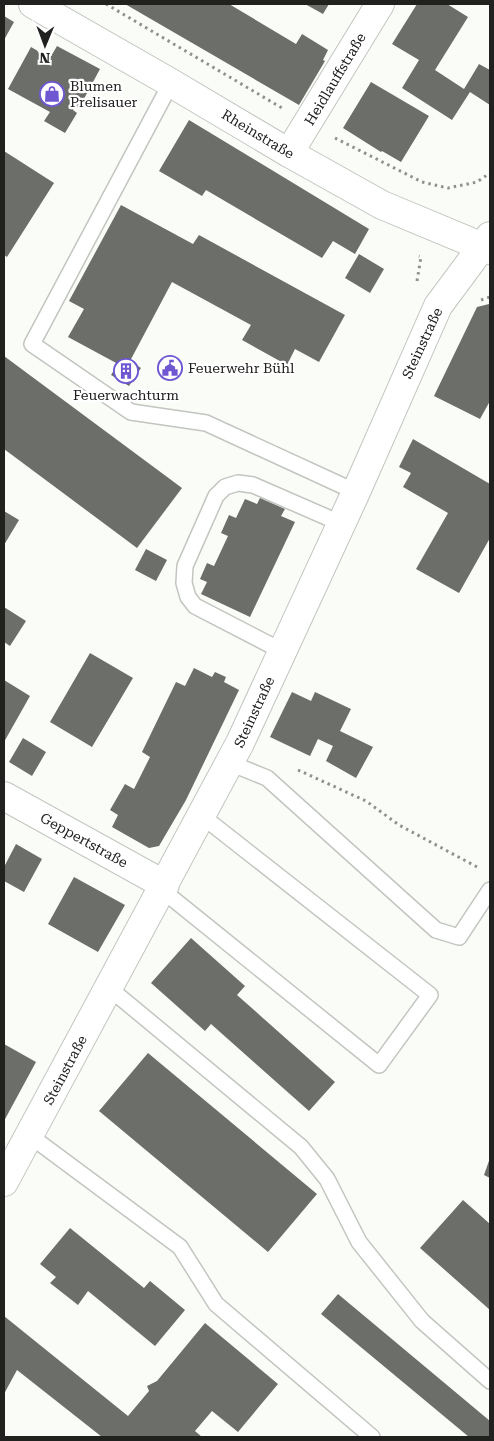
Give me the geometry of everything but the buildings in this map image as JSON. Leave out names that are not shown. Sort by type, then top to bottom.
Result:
[{"type":"street","name":"Rheinstraße","points":[[33,4],[64,11],[171,83],[288,153],[382,205],[488,244]]},
{"type":"street","name":"Heidlauffstraße","points":[[288,153],[380,4]]},
{"type":"street","name":"Steinstraße","points":[[4,1182],[230,763],[356,492],[438,306],[488,244]]},
{"type":"street","name":"Geppertstraße","points":[[4,796],[163,887]]},
{"type":"lane","points":[[171,83],[32,344],[131,412],[206,422],[356,492]]},
{"type":"lane","points":[[282,651],[196,606],[188,597],[184,584],[185,566],[216,496],[226,487],[238,483],[253,485],[340,523]]},
{"type":"lane","points":[[230,763],[267,778],[436,930],[460,937],[490,890]]},
{"type":"lane","points":[[163,887],[379,1065],[430,995],[202,816]]},
{"type":"lane","points":[[109,988],[300,1147],[328,1179],[359,1242],[422,1321],[490,1381]]},
{"type":"lane","points":[[29,1135],[180,1247],[216,1304],[372,1437]]},
{"type":"path","points":[[294,768],[366,801],[399,824],[482,870]]},
{"type":"place","name":"Blumen Prelisauer","points":[[52,94]]},
{"type":"place","name":"Feuerwehr Bühl","points":[[170,368]]},
{"type":"place","name":"Feuerwachturm","points":[[126,371]]}]
